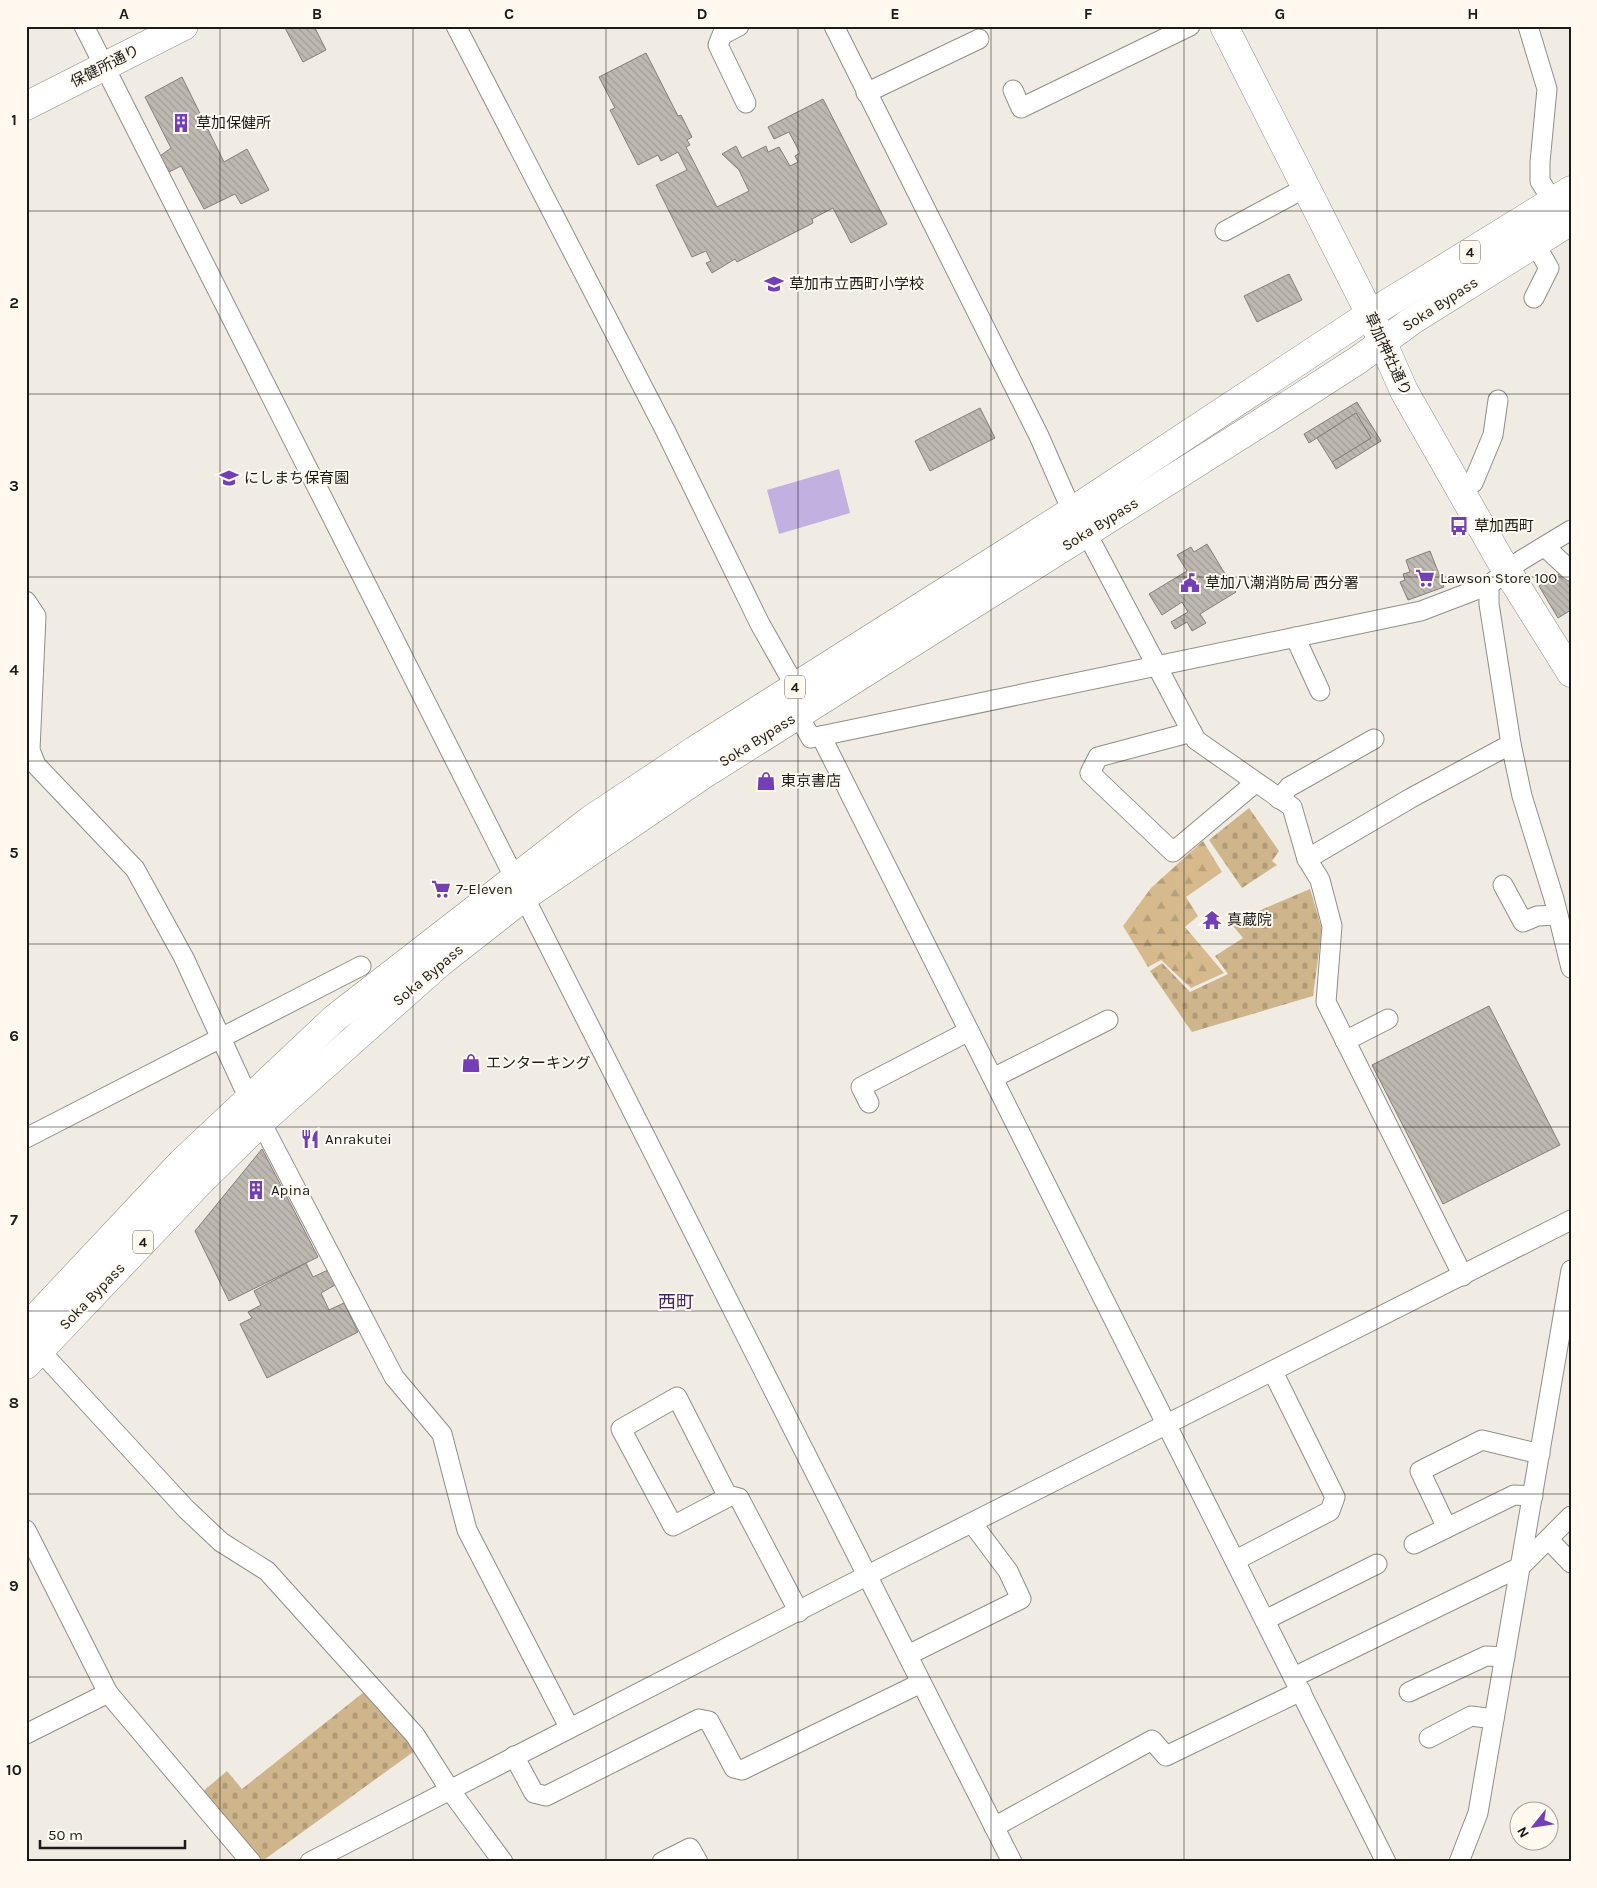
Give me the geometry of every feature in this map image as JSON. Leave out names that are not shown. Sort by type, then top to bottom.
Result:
[{"type":"main road","name":"保健所通り","points":[[26,106],[184,26]]},
{"type":"main road","name":"草加神社通り","points":[[1224,26],[1370,314],[1404,391],[1460,490],[1498,578],[1571,673]]},
{"type":"main road","name":"Soka Bypass","points":[[519,887],[590,820],[695,750],[795,686],[1382,343],[1413,320],[1535,244],[1565,204]]},
{"type":"main road","name":"Soka Bypass","points":[[29,1345],[181,1163],[256,1110],[336,1018],[519,887],[798,715],[1079,521],[1370,314],[1565,204]]},
{"type":"street","points":[[84,26],[1012,1862]]},
{"type":"street","points":[[456,26],[661,422],[760,624],[795,686]]},
{"type":"street","points":[[740,26],[722,35],[718,45],[746,103]]},
{"type":"street","points":[[834,26],[1039,436],[1079,521],[1159,666],[1196,740],[1292,807],[1307,859],[1320,880],[1332,926],[1326,1002],[1463,1276]]},
{"type":"street","points":[[1013,90],[1022,108],[1190,26]]},
{"type":"street","points":[[1528,26],[1547,89],[1540,181],[1565,204]]},
{"type":"street","points":[[866,93],[979,39]]},
{"type":"street","points":[[1225,231],[1305,188]]},
{"type":"street","points":[[1534,298],[1549,268],[1535,244]]},
{"type":"street","points":[[1460,490],[1473,483],[1493,435],[1498,400]]},
{"type":"street","points":[[798,715],[811,738],[1422,611],[1498,578],[1571,530]]},
{"type":"street","points":[[1544,547],[1571,571]]},
{"type":"street","points":[[1498,578],[1489,604],[1511,744],[1522,796],[1558,915],[1571,968]]},
{"type":"street","points":[[26,601],[36,616],[30,750],[36,764],[135,869],[184,958],[256,1110],[394,1377],[442,1434],[467,1530],[569,1727]]},
{"type":"street","points":[[1295,637],[1320,691]]},
{"type":"street","points":[[1192,732],[1098,757],[1090,772],[1173,852],[1255,783]]},
{"type":"street","points":[[821,736],[1386,1862]]},
{"type":"street","points":[[1279,799],[1289,787],[1374,738]]},
{"type":"street","points":[[1307,859],[1412,798],[1511,744]]},
{"type":"street","points":[[1503,885],[1523,922],[1537,916],[1558,915]]},
{"type":"street","points":[[26,1138],[361,966]]},
{"type":"street","points":[[1345,1041],[1388,1019]]},
{"type":"street","points":[[993,1078],[1108,1020]]},
{"type":"street","points":[[869,1103],[861,1087],[969,1031]]},
{"type":"street","points":[[310,1862],[569,1727],[1571,1220]]},
{"type":"street","points":[[1459,1862],[1478,1813],[1571,1270]]},
{"type":"street","points":[[29,1345],[186,1509],[221,1542],[267,1571],[415,1735],[450,1790],[503,1862]]},
{"type":"street","points":[[1236,1560],[1330,1511],[1335,1496],[1273,1372]]},
{"type":"street","points":[[728,1497],[677,1397],[621,1429],[673,1526],[730,1496],[739,1498],[799,1612]]},
{"type":"street","points":[[1447,1528],[1420,1471],[1482,1440],[1540,1454]]},
{"type":"street","points":[[1414,1544],[1514,1495],[1532,1496]]},
{"type":"street","points":[[994,1827],[1152,1740],[1166,1756],[1297,1684],[1520,1567],[1571,1516]]},
{"type":"street","points":[[908,1656],[1021,1599],[1008,1571],[972,1524]]},
{"type":"street","points":[[26,1530],[108,1693],[251,1862]]},
{"type":"street","points":[[1549,1540],[1571,1563]]},
{"type":"street","points":[[1265,1620],[1377,1564]]},
{"type":"street","points":[[1410,1692],[1486,1656],[1505,1657]]},
{"type":"street","points":[[514,1756],[534,1793],[546,1796],[699,1719],[709,1721],[734,1768],[742,1770],[921,1683]]},
{"type":"street","points":[[26,1734],[108,1693]]},
{"type":"street","points":[[1428,1738],[1471,1716],[1494,1719]]},
{"type":"street","points":[[662,1862],[690,1848],[698,1862]]},
{"type":"green space","points":[[1249,808],[1279,851],[1272,861],[1277,865],[1242,888],[1209,840]]},
{"type":"green space","points":[[1203,841],[1222,872],[1186,897],[1198,916],[1185,927],[1224,973],[1191,988],[1161,960],[1148,967],[1123,926],[1151,888]]},
{"type":"green space","points":[[1310,889],[1322,929],[1313,996],[1192,1032],[1150,971],[1162,963],[1190,992],[1228,974],[1215,956],[1243,938],[1233,926],[1263,909]]},
{"type":"green space","points":[[364,1692],[416,1750],[261,1862],[257,1862],[201,1793],[227,1771],[242,1789]]},
{"type":"shaded area","points":[[839,469],[850,513],[779,534],[767,490]]},
{"type":"building","points":[[284,26],[314,26],[326,50],[303,62]]},
{"type":"building","points":[[646,53],[678,116],[681,115],[692,137],[687,140],[690,145],[686,147],[717,207],[749,191],[739,170],[722,154],[736,146],[742,158],[766,146],[768,152],[779,147],[790,166],[798,162],[795,156],[800,153],[789,132],[774,139],[768,127],[823,99],[887,224],[851,243],[833,208],[812,219],[813,223],[737,262],[735,259],[712,273],[706,263],[711,261],[706,251],[692,257],[656,185],[687,170],[678,152],[661,161],[658,155],[638,165],[610,110],[615,108],[599,77]]},
{"type":"building","name":"草加保健所","points":[[182,77],[224,162],[247,149],[269,190],[241,204],[235,194],[204,209],[181,166],[169,172],[160,156],[171,148],[145,97]]},
{"type":"building","points":[[1289,274],[1302,300],[1257,322],[1244,296]]},
{"type":"building","points":[[1357,402],[1381,441],[1336,469],[1332,462],[1371,438],[1356,413],[1309,443],[1304,434]]},
{"type":"building","points":[[980,408],[995,438],[930,471],[915,441]]},
{"type":"building","points":[[1356,413],[1371,438],[1332,462],[1317,438]]},
{"type":"building","points":[[1207,544],[1236,592],[1200,614],[1206,623],[1192,631],[1187,622],[1175,629],[1171,622],[1188,612],[1182,602],[1162,615],[1149,594],[1187,571],[1177,555],[1191,547],[1194,552]]},
{"type":"building","points":[[1430,551],[1444,587],[1408,600],[1400,582],[1405,580],[1403,574],[1410,572],[1406,560]]},
{"type":"building","points":[[1561,573],[1571,582],[1571,610],[1558,618],[1539,586]]},
{"type":"building","points":[[1489,1006],[1560,1145],[1443,1204],[1372,1065]]},
{"type":"building","name":"Apina","points":[[262,1149],[318,1257],[229,1301],[195,1231]]},
{"type":"building","points":[[306,1263],[313,1277],[328,1270],[335,1285],[321,1293],[329,1310],[344,1303],[358,1332],[267,1378],[240,1324],[252,1318],[248,1312],[261,1305],[254,1291]]},
{"type":"place","name":"草加保健所","points":[[181,123]]},
{"type":"place","name":"草加市立西町小学校","points":[[774,284]]},
{"type":"place","name":"にしまち保育園","points":[[229,478]]},
{"type":"place","name":"草加西町","points":[[1459,526]]},
{"type":"place","name":"Lawson Store 100","points":[[1425,578]]},
{"type":"place","name":"草加八潮消防局 西分署","points":[[1190,583]]},
{"type":"place","name":"東京書店","points":[[766,781]]},
{"type":"place","name":"7-Eleven","points":[[441,889]]},
{"type":"place","name":"真蔵院","points":[[1212,920]]},
{"type":"place","name":"エンターキング","points":[[471,1063]]},
{"type":"place","name":"Anrakutei","points":[[310,1139]]},
{"type":"place","name":"Apina","points":[[256,1190]]},
{"type":"district","name":"西町","points":[[676,1302]]}]
